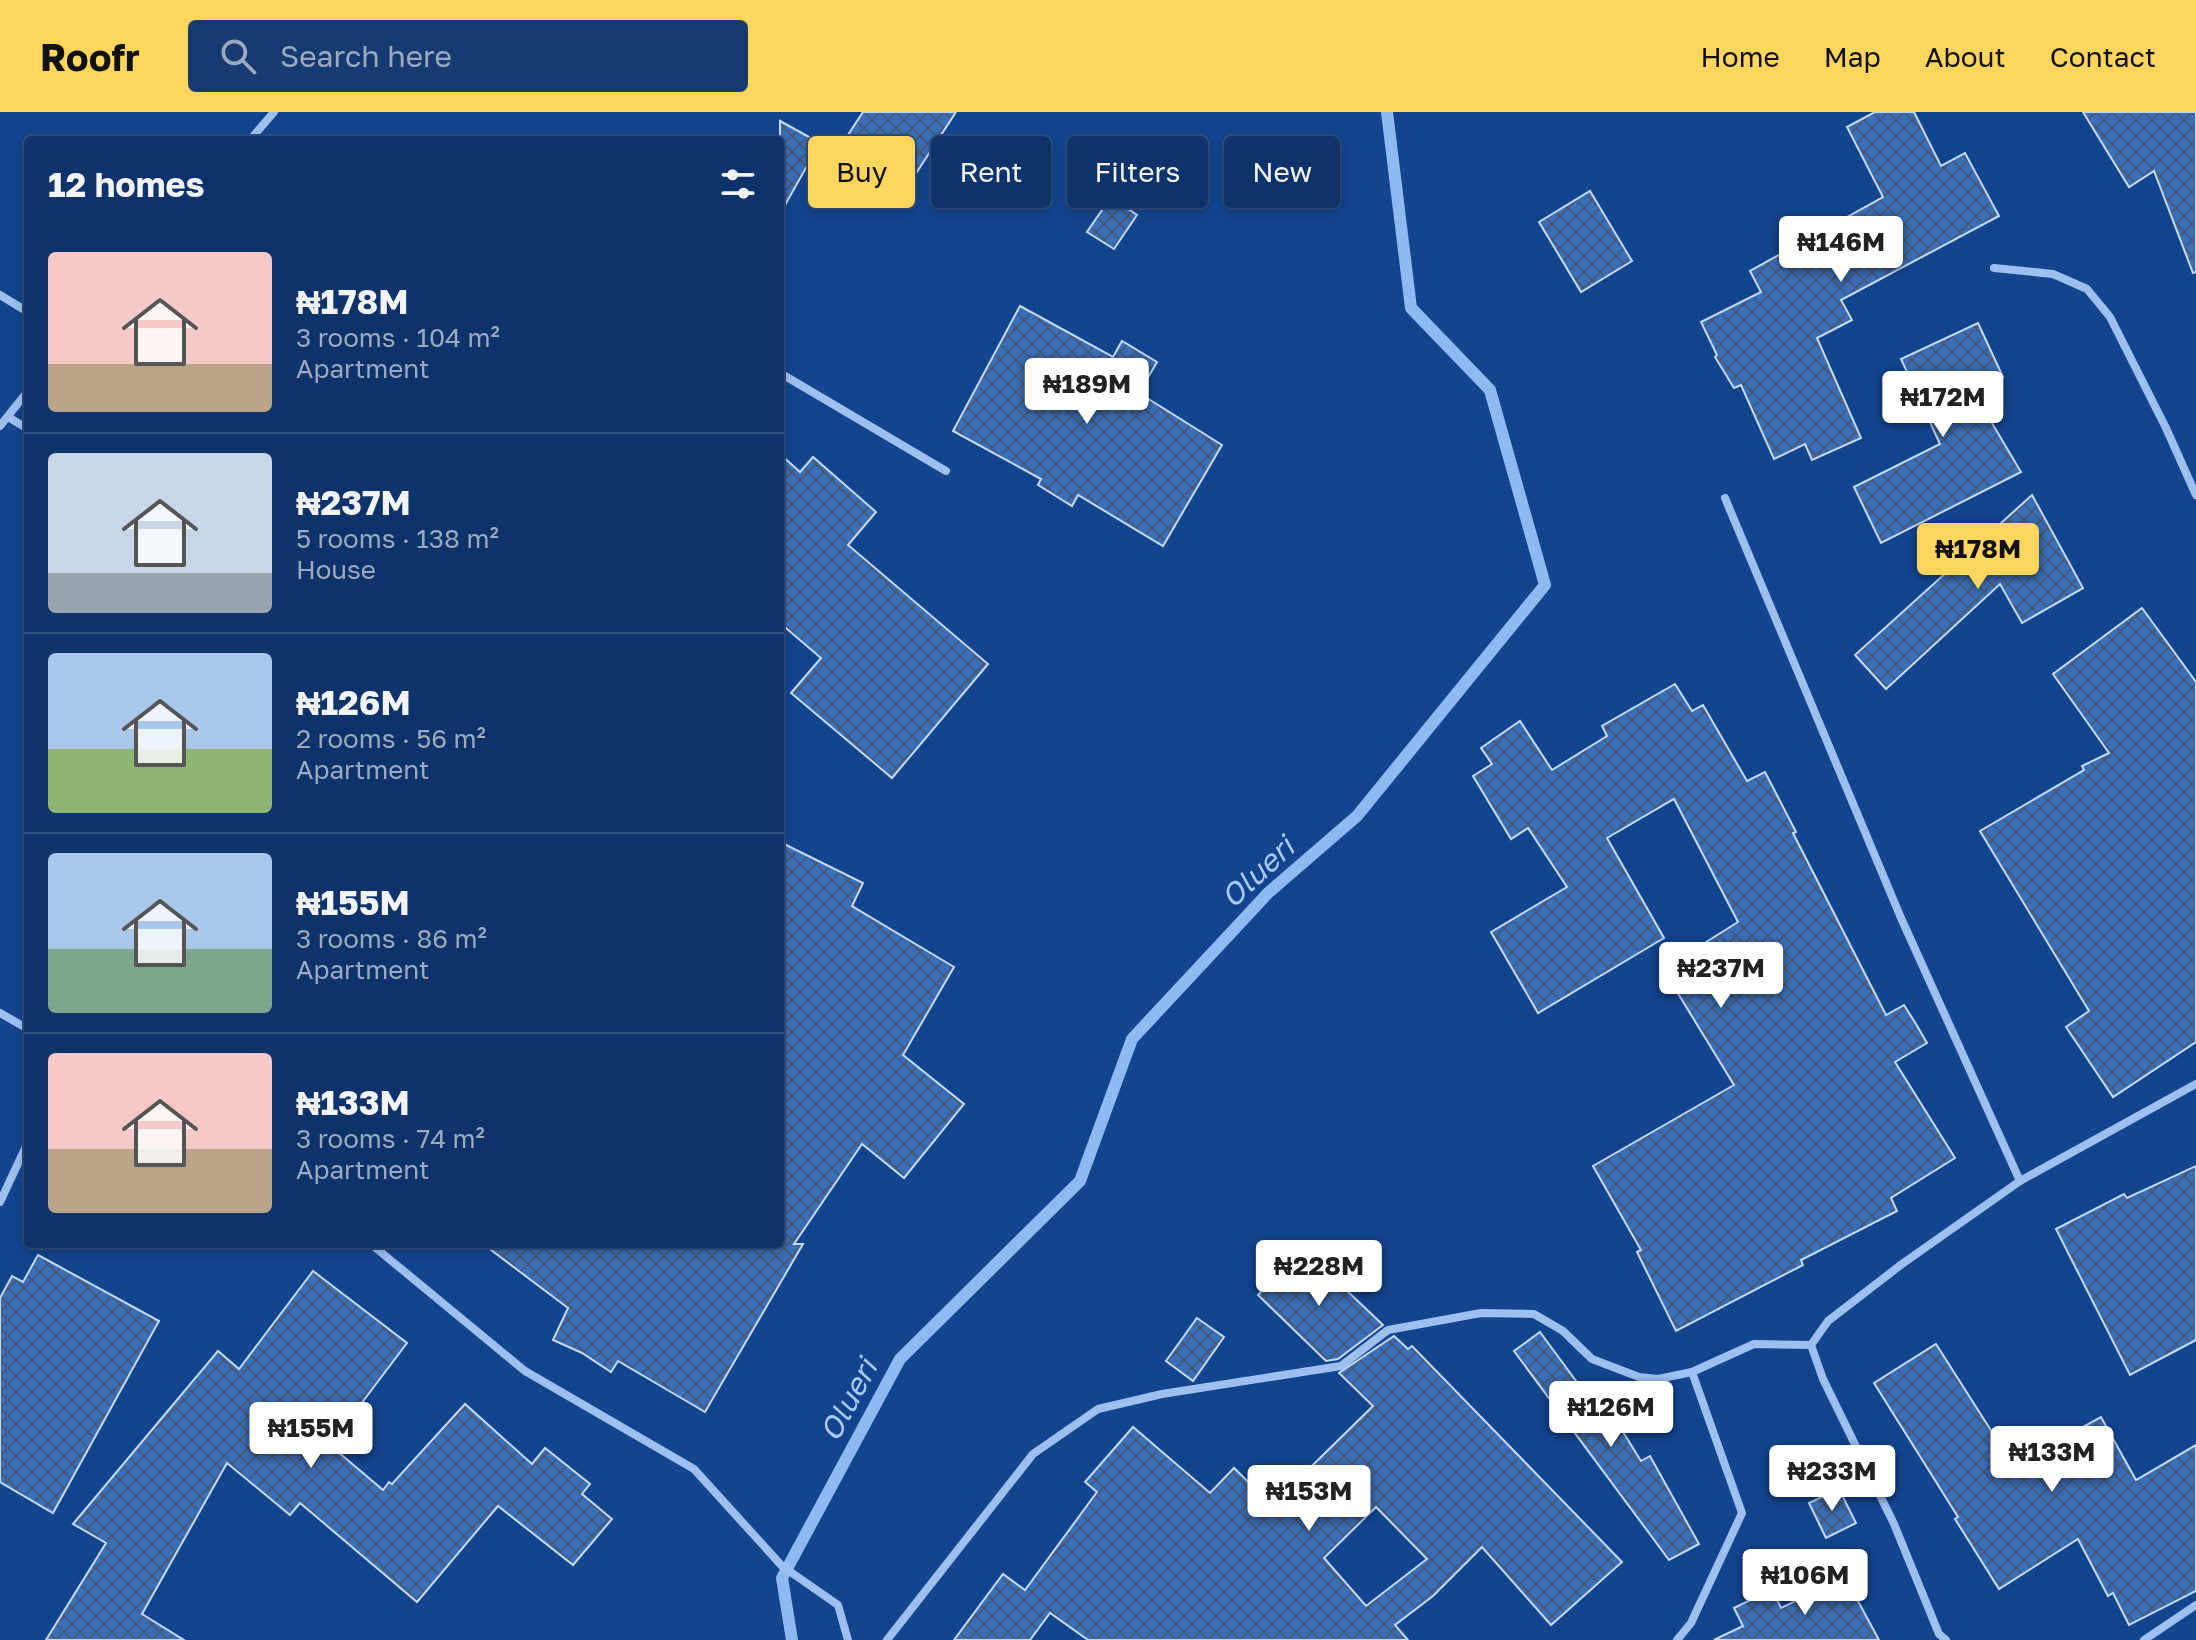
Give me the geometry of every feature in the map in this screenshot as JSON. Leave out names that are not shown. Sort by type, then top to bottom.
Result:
[{"type":"street","points":[[253,136],[274,112]]},
{"type":"street","points":[[1994,268],[2053,274],[2087,289],[2110,317],[2196,495]]},
{"type":"street","points":[[0,295],[24,310]]},
{"type":"street","points":[[784,375],[946,471]]},
{"type":"street","points":[[0,426],[24,396]]},
{"type":"street","points":[[8,417],[24,427]]},
{"type":"street","points":[[1725,498],[1901,918],[2020,1181]]},
{"type":"street","points":[[0,1013],[24,1027]]},
{"type":"street","points":[[1811,1345],[1828,1321],[1902,1264],[2020,1181],[2196,1084]]},
{"type":"street","points":[[0,1202],[24,1151]]},
{"type":"street","points":[[376,1248],[525,1371],[694,1469],[782,1566],[838,1605],[848,1640]]},
{"type":"street","points":[[887,1640],[1033,1454],[1098,1409],[1162,1394],[1341,1366],[1388,1330],[1481,1313],[1534,1314],[1563,1331],[1592,1359],[1639,1377],[1658,1379],[1692,1372],[1754,1344],[1811,1345]]},
{"type":"street","points":[[1811,1345],[1823,1379],[1894,1524],[1939,1634],[1946,1640]]},
{"type":"street","points":[[1677,1640],[1691,1623],[1742,1513],[1692,1372]]},
{"type":"street","points":[[2144,1640],[2196,1605]]},
{"type":"building","points":[[863,112],[956,112],[940,136],[931,136],[931,150],[915,175],[915,136],[847,136]]},
{"type":"building","points":[[1875,112],[1914,112],[1941,166],[1965,153],[1999,216],[1841,300],[1852,320],[1817,338],[1861,438],[1812,460],[1805,444],[1774,459],[1741,385],[1734,388],[1715,357],[1717,355],[1701,322],[1761,292],[1750,271],[1883,197],[1847,127]]},
{"type":"building","points":[[2083,112],[2196,112],[2196,272],[2193,273],[2154,171],[2129,187]]},
{"type":"building","points":[[780,121],[808,136],[808,164],[784,207],[784,136],[780,136]]},
{"type":"building","points":[[1590,191],[1632,261],[1581,292],[1539,222]]},
{"type":"building","points":[[1103,208],[1127,208],[1137,215],[1114,249],[1087,232]]},
{"type":"building","points":[[1020,306],[1113,357],[1122,341],[1157,362],[1139,393],[1222,445],[1163,546],[1078,495],[1072,506],[1038,485],[1041,479],[953,431]]},
{"type":"building","points":[[1978,323],[2003,377],[1973,391],[2021,472],[1881,543],[1854,487],[1940,444],[1901,359]]},
{"type":"building","points":[[813,457],[876,512],[848,545],[988,664],[892,778],[791,693],[821,658],[784,626],[784,458],[800,472]]},
{"type":"building","points":[[2032,495],[2083,588],[2022,623],[2000,584],[1886,689],[1855,655]]},
{"type":"building","points":[[2142,608],[2196,682],[2196,1042],[2113,1097],[2066,1027],[2089,1011],[1980,831],[2084,770],[2082,766],[2109,753],[2053,674]]},
{"type":"building","points":[[1675,684],[1692,711],[1703,705],[1747,781],[1765,772],[1886,1015],[1904,1005],[1916,1024],[1927,1043],[1895,1062],[1955,1158],[1891,1198],[1897,1211],[1801,1260],[1803,1265],[1676,1331],[1637,1252],[1641,1250],[1593,1166],[1734,1085],[1663,969],[1738,922],[1674,799],[1607,838],[1664,938],[1538,1013],[1491,932],[1567,887],[1528,828],[1511,839],[1473,776],[1492,764],[1481,748],[1520,721],[1552,770],[1607,736],[1602,726]]},
{"type":"building","points":[[784,844],[863,883],[852,906],[954,967],[903,1055],[964,1104],[904,1178],[862,1144],[794,1244],[803,1244],[705,1412],[618,1361],[611,1372],[582,1353],[553,1340],[568,1308],[488,1248],[784,1248]]},
{"type":"building","points":[[2196,1166],[2196,1340],[2130,1375],[2056,1229],[2124,1194],[2127,1198]]},
{"type":"building","points":[[1302,1248],[1383,1325],[1338,1359],[1326,1361],[1258,1295]]},
{"type":"building","points":[[38,1255],[159,1321],[53,1513],[0,1482],[0,1298],[12,1276],[23,1282]]},
{"type":"building","points":[[313,1271],[407,1343],[330,1445],[383,1490],[465,1404],[532,1464],[545,1448],[590,1484],[582,1494],[612,1519],[573,1565],[498,1506],[417,1602],[300,1503],[290,1515],[227,1463],[142,1614],[184,1640],[46,1640],[106,1543],[73,1524],[218,1351],[239,1369]]},
{"type":"building","points":[[1197,1318],[1224,1337],[1193,1381],[1166,1361]]},
{"type":"building","points":[[1540,1332],[1593,1404],[1602,1398],[1641,1461],[1650,1456],[1699,1544],[1669,1560],[1514,1351]]},
{"type":"building","points":[[1394,1336],[1408,1349],[1412,1346],[1622,1562],[1551,1625],[1482,1547],[1433,1596],[1395,1625],[1408,1640],[1088,1640],[1050,1613],[1030,1640],[954,1640],[1003,1574],[1025,1590],[1097,1492],[1085,1482],[1133,1427],[1210,1493],[1234,1468],[1272,1505],[1373,1406],[1339,1373]],"holes":[[[1376,1507],[1427,1559],[1366,1606],[1324,1558]]]},
{"type":"building","points":[[1936,1344],[2013,1465],[2101,1417],[2136,1480],[2196,1445],[2196,1591],[2129,1625],[2113,1593],[2108,1596],[2078,1539],[1999,1589],[1874,1383]]},
{"type":"building","points":[[1839,1489],[1856,1523],[1826,1538],[1809,1503]]},
{"type":"building","points":[[1845,1577],[1879,1640],[1714,1640],[1743,1626],[1734,1608],[1772,1589],[1781,1608]]},
{"type":"waterway","name":"Olueri","points":[[792,1640],[782,1578],[900,1359],[1080,1181],[1132,1039],[1268,893],[1357,816],[1545,585],[1490,390],[1411,308],[1387,112]]}]
